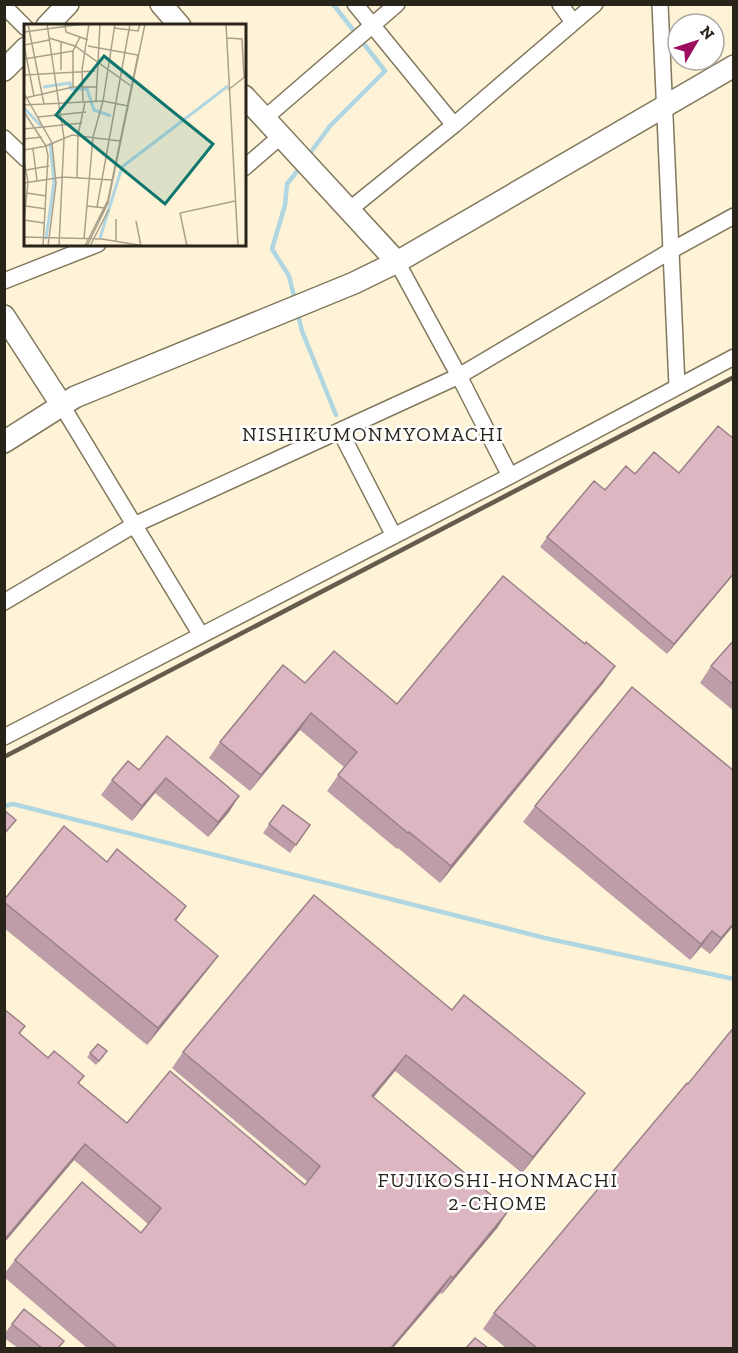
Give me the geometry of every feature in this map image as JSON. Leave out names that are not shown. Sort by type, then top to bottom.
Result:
[{"type":"street","points":[[49,24],[68,4]]},
{"type":"street","points":[[161,4],[178,24]]},
{"type":"street","points":[[355,4],[454,125]]},
{"type":"street","points":[[265,118],[397,4]]},
{"type":"street","points":[[561,4],[573,22]]},
{"type":"street","points":[[349,210],[454,125],[595,4]]},
{"type":"street","points":[[660,4],[677,386]]},
{"type":"street","points":[[4,6],[24,26]]},
{"type":"street","points":[[4,70],[24,50]]},
{"type":"street","points":[[4,442],[61,404],[354,283],[397,262],[734,66]]},
{"type":"street","points":[[246,98],[397,262],[510,476]]},
{"type":"street","points":[[246,166],[281,136]]},
{"type":"street","points":[[4,138],[24,157]]},
{"type":"street","points":[[4,602],[134,525],[459,376],[734,216]]},
{"type":"street","points":[[4,281],[93,246]]},
{"type":"street","points":[[4,316],[61,404],[201,635]]},
{"type":"street","points":[[4,736],[510,476],[734,357]]},
{"type":"street","points":[[340,431],[394,536]]},
{"type":"building","points":[[718,426],[734,439],[734,573],[674,644],[547,537],[594,481],[605,490],[626,466],[635,474],[654,452],[679,473]]},
{"type":"building","points":[[503,576],[615,666],[451,866],[338,775],[357,752],[311,713],[261,775],[220,742],[283,665],[305,683],[334,651],[397,704]]},
{"type":"building","points":[[734,640],[734,685],[711,666]]},
{"type":"building","points":[[632,687],[734,771],[734,923],[721,938],[712,931],[701,944],[535,806]]},
{"type":"building","points":[[167,736],[239,796],[218,822],[166,778],[142,806],[112,780],[128,761],[139,770]]},
{"type":"building","points":[[283,805],[310,825],[296,845],[269,824]]},
{"type":"building","points":[[4,810],[16,820],[5,833],[4,832]]},
{"type":"building","points":[[64,826],[107,862],[117,849],[186,906],[175,920],[218,956],[158,1028],[4,902]]},
{"type":"building","points":[[314,895],[452,1010],[464,995],[585,1093],[533,1157],[406,1055],[372,1096],[509,1210],[391,1348],[117,1348],[15,1260],[82,1182],[141,1233],[161,1208],[85,1144],[4,1240],[4,1011],[25,1026],[19,1033],[48,1058],[54,1051],[65,1060],[84,1076],[78,1083],[127,1123],[170,1071],[305,1185],[320,1166],[183,1052]]},
{"type":"building","points":[[734,1027],[734,1348],[537,1348],[494,1313]]},
{"type":"building","points":[[98,1044],[107,1051],[99,1061],[90,1053]]},
{"type":"building","points":[[24,1309],[64,1341],[58,1348],[42,1348],[12,1324]]},
{"type":"building","points":[[475,1338],[488,1348],[466,1348]]},
{"type":"waterway","points":[[308,156],[330,126],[385,71],[333,4]]},
{"type":"waterway","points":[[295,300],[289,276],[272,249],[285,205],[287,184],[302,165]]},
{"type":"waterway","points":[[297,311],[302,331],[336,415]]},
{"type":"waterway","points":[[4,806],[13,804],[545,938],[734,979]]},
{"type":"railway","points":[[4,757],[734,377]]},
{"type":"district","name":"NISHIKUMONMYOMACHI","points":[[373,434]]},
{"type":"district","name":"FUJIKOSHI-HONMACHI 2-CHOME","points":[[498,1192]]}]
